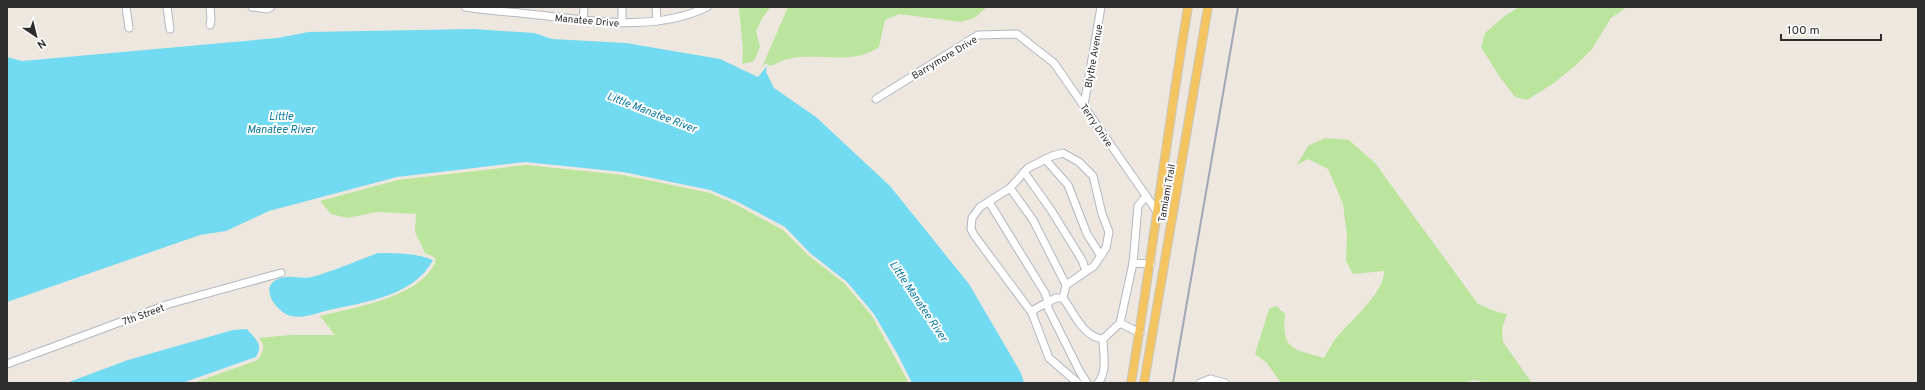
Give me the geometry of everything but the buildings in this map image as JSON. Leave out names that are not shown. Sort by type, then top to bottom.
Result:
[{"type":"main road","name":"Tamiami Trail","points":[[1131,383],[1151,264],[1188,7]]},
{"type":"main road","name":"Tamiami Trail","points":[[1144,383],[1208,7]]},
{"type":"street","points":[[126,7],[129,28]]},
{"type":"street","points":[[167,7],[170,29]]},
{"type":"street","points":[[210,7],[210,25]]},
{"type":"street","points":[[252,7],[269,8]]},
{"type":"street","name":"Manatee Drive","points":[[465,7],[622,23],[657,21],[707,7]]},
{"type":"street","points":[[539,15],[540,7]]},
{"type":"street","points":[[583,20],[584,7]]},
{"type":"street","points":[[622,7],[622,23]]},
{"type":"street","points":[[656,7],[657,21]]},
{"type":"street","name":"Blythe Avenue","points":[[1084,105],[1101,7]]},
{"type":"street","name":"Terry Drive","points":[[1017,34],[1054,63],[1158,214]]},
{"type":"street","name":"Barrymore Drive","points":[[876,99],[978,35],[1017,34]]},
{"type":"street","points":[[1066,285],[1094,266],[1108,244],[1109,232],[1100,210],[1093,176],[1080,162],[1063,153],[1046,159],[1024,172],[1010,188],[980,207],[972,218],[971,229],[1032,313],[1050,358],[1078,383]]},
{"type":"street","points":[[1046,159],[1068,185],[1087,234],[1101,256]]},
{"type":"street","points":[[1024,172],[1051,210],[1086,271]]},
{"type":"street","points":[[1010,188],[1033,220],[1066,285],[1063,298],[1088,333],[1095,338],[1103,339]]},
{"type":"street","points":[[1098,383],[1102,378],[1103,371],[1103,339],[1120,323],[1133,263],[1138,206],[1146,196]]},
{"type":"street","points":[[989,202],[1045,293],[1048,308],[1087,383]]},
{"type":"street","points":[[1158,214],[1172,218]]},
{"type":"street","points":[[1133,263],[1151,264]]},
{"type":"street","name":"7th Street","points":[[7,364],[169,304],[281,273]]},
{"type":"street","points":[[1032,313],[1034,310],[1056,298],[1063,298]]},
{"type":"street","points":[[1120,323],[1140,333]]},
{"type":"street","points":[[1200,383],[1210,379],[1225,383]]},
{"type":"green space","points":[[739,7],[771,7],[763,17],[756,31],[760,47],[754,61],[742,64],[743,51]]},
{"type":"green space","points":[[788,7],[987,7],[974,18],[961,22],[899,14],[885,20],[879,47],[869,53],[858,56],[835,58],[799,57],[770,66],[766,63],[762,67]]},
{"type":"green space","points":[[1519,7],[1627,7],[1611,18],[1592,49],[1576,65],[1554,83],[1527,100],[1515,97],[1499,76],[1481,47],[1485,33],[1506,15]]},
{"type":"green space","points":[[1325,138],[1349,140],[1375,163],[1478,304],[1497,312],[1507,314],[1502,329],[1503,342],[1532,383],[1488,383],[1474,380],[1463,383],[1281,383],[1266,362],[1255,354],[1269,309],[1276,306],[1285,314],[1285,335],[1291,346],[1297,350],[1324,358],[1337,337],[1373,297],[1383,279],[1384,271],[1353,274],[1346,261],[1347,237],[1343,204],[1328,169],[1308,159],[1297,165],[1308,146]]},
{"type":"green space","points":[[526,165],[623,175],[710,193],[733,203],[783,230],[808,255],[845,284],[872,316],[909,383],[193,383],[258,360],[263,349],[259,338],[289,335],[335,335],[320,316],[368,305],[386,299],[417,283],[429,273],[436,260],[434,257],[425,253],[415,232],[416,214],[377,212],[347,218],[331,214],[320,201],[398,180]]},
{"type":"water","name":"Little Manatee River","points":[[473,29],[534,33],[552,39],[626,43],[720,59],[758,77],[767,66],[766,72],[774,88],[816,117],[890,186],[969,284],[1021,373],[1024,383],[912,383],[898,355],[874,314],[847,282],[810,253],[785,227],[736,201],[710,190],[623,172],[525,162],[397,177],[269,211],[226,231],[200,235],[7,302],[7,57],[22,61],[277,38],[309,32]]},
{"type":"water","points":[[378,253],[399,253],[433,260],[425,272],[414,282],[401,290],[387,296],[358,304],[296,317],[286,314],[276,306],[272,300],[269,289],[271,284],[280,278],[312,277]]},
{"type":"water","points":[[247,329],[259,345],[256,357],[182,383],[66,383],[128,360],[233,330]]},
{"type":"railway","points":[[1173,383],[1238,7]]}]
